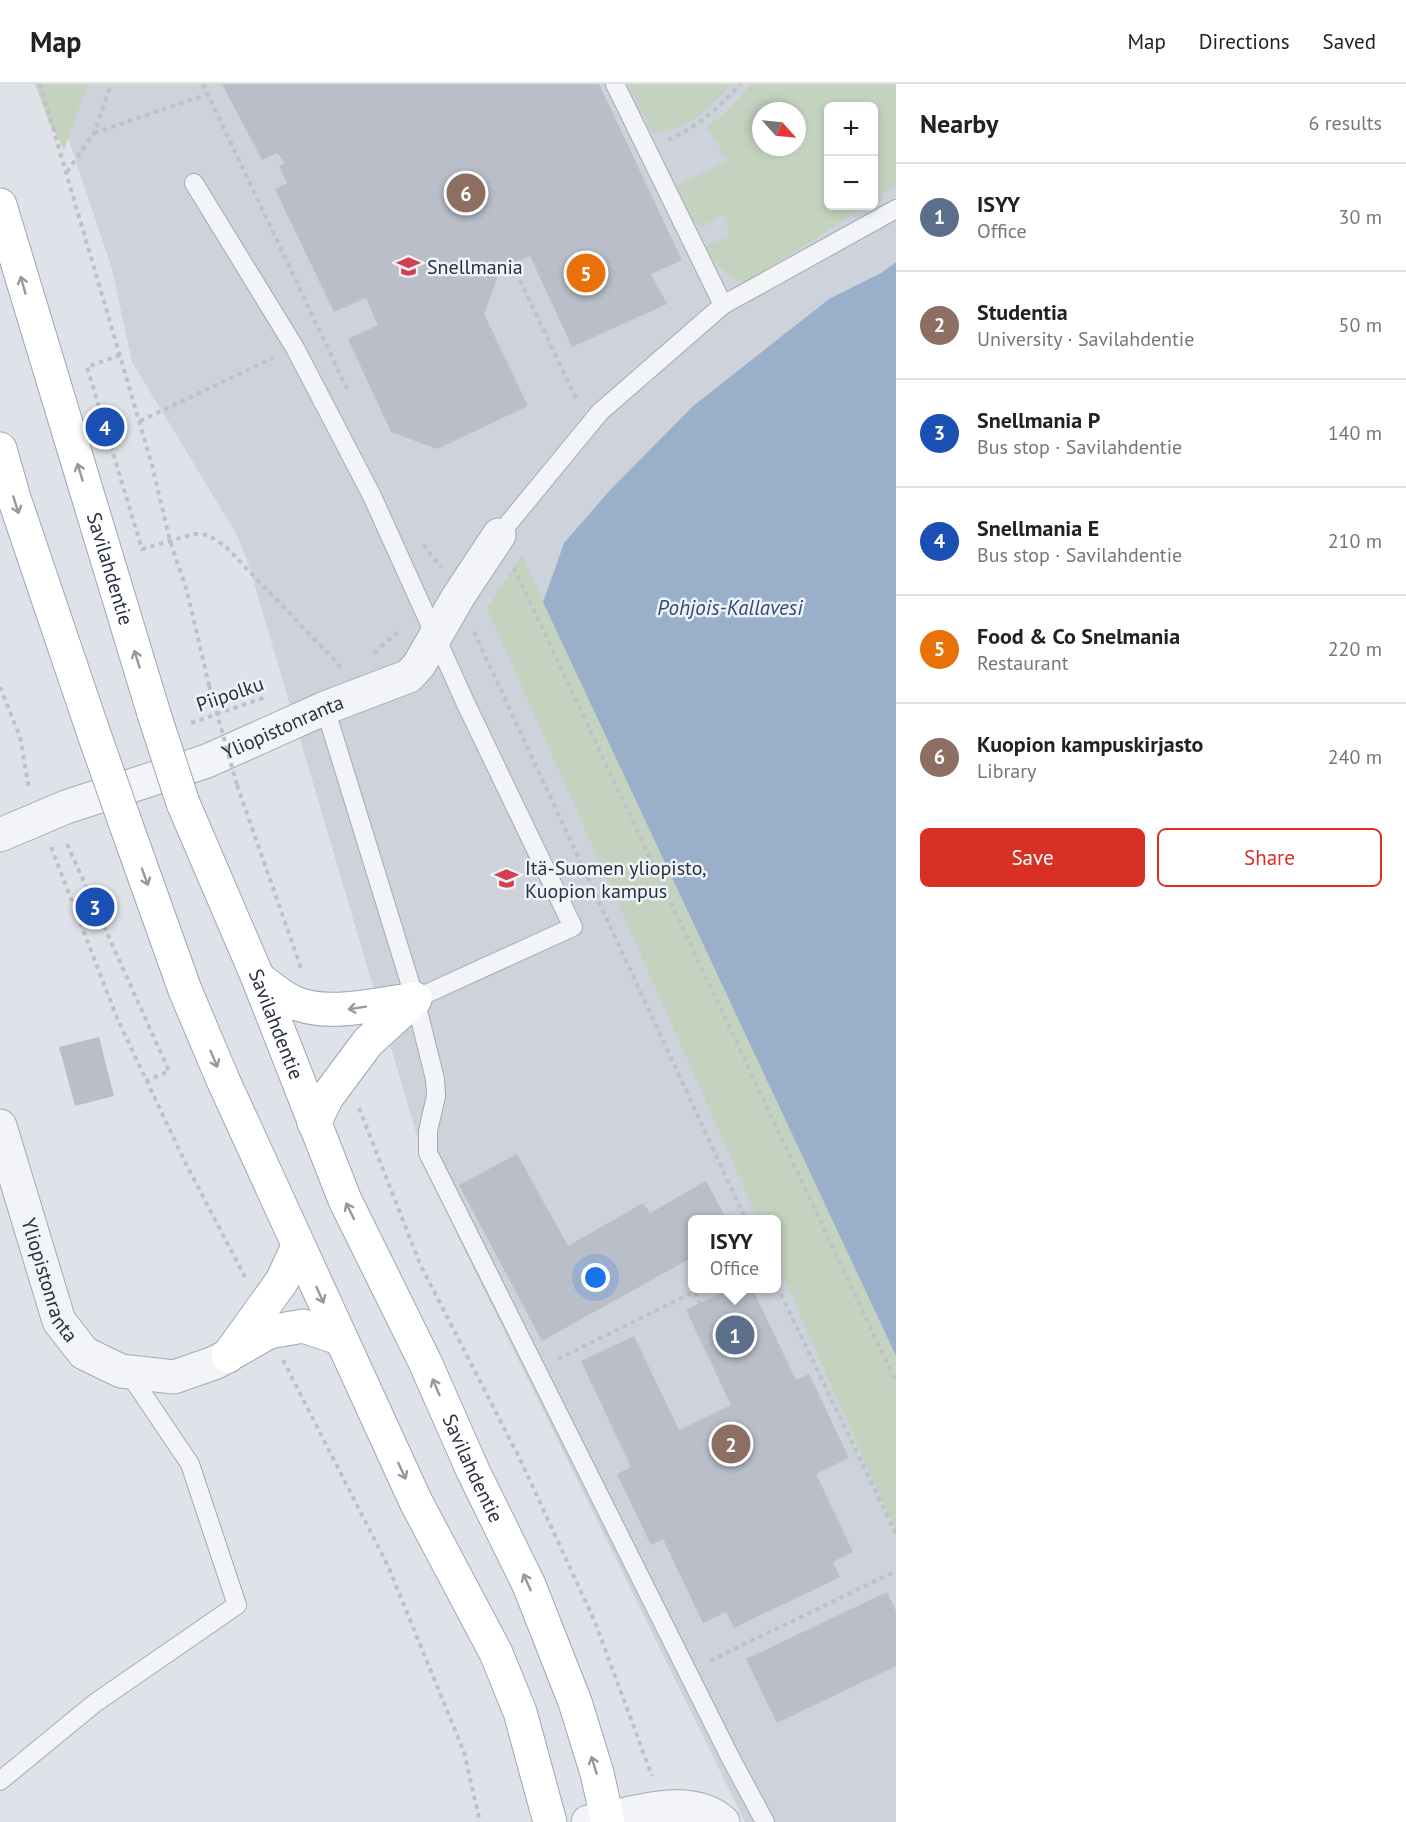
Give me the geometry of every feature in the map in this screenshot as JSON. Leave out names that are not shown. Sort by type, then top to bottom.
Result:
[{"type":"main road","name":"Savilahdentie","points":[[0,205],[168,720],[183,803],[258,978],[345,1200],[425,1362],[472,1471],[529,1585],[575,1702],[597,1773],[601,1821]]},
{"type":"main road","points":[[0,449],[17,509],[185,990],[339,1338],[416,1502],[496,1653],[520,1712],[550,1822]]},
{"type":"main road","points":[[258,978],[291,1001],[315,1007],[346,1010],[415,999]]},
{"type":"main road","points":[[314,1123],[327,1097],[368,1041],[415,999]]},
{"type":"main road","points":[[228,1356],[282,1281],[298,1246]]},
{"type":"main road","points":[[228,1356],[269,1332],[303,1326],[339,1338]]},
{"type":"street","name":"Yliopistonranta","points":[[0,835],[66,807],[207,761],[325,708],[409,676],[419,665],[429,623],[458,597],[499,535]]},
{"type":"street","name":"Yliopistonranta","points":[[0,1126],[59,1321],[84,1353],[120,1371],[174,1377],[228,1356]]},
{"type":"street","points":[[601,1821],[662,1807],[695,1809],[716,1816],[723,1822]]},
{"type":"lane","points":[[615,84],[723,305]]},
{"type":"lane","points":[[194,183],[295,348],[372,496],[429,623],[573,927],[415,999]]},
{"type":"lane","points":[[499,535],[600,412],[723,305],[896,209]]},
{"type":"lane","points":[[325,708],[415,999],[435,1079],[436,1096],[428,1131],[428,1152],[687,1672],[765,1822]]},
{"type":"lane","points":[[0,1781],[95,1703],[237,1605],[190,1464],[128,1372]]},
{"type":"path","points":[[40,84],[140,421],[170,542],[187,591],[209,686],[237,785],[263,866],[315,1007]]},
{"type":"path","points":[[67,173],[94,133],[111,84]]},
{"type":"path","points":[[203,84],[296,276],[351,398]]},
{"type":"path","points":[[647,149],[685,132],[721,105],[740,84]]},
{"type":"path","points":[[94,133],[208,94]]},
{"type":"path","points":[[512,264],[580,407]]},
{"type":"path","points":[[140,421],[295,348]]},
{"type":"path","points":[[120,355],[87,367],[142,549],[194,534],[208,535],[225,546],[345,672]]},
{"type":"path","points":[[499,535],[896,1382]]},
{"type":"path","points":[[419,540],[446,573],[458,597],[744,1215]]},
{"type":"path","points":[[371,655],[429,623]]},
{"type":"path","points":[[0,687],[20,738],[30,792]]},
{"type":"path","name":"Piipolku","points":[[168,720],[226,709],[275,694]]},
{"type":"path","points":[[20,796],[37,788]]},
{"type":"path","points":[[69,843],[169,1071],[146,1081]]},
{"type":"path","points":[[345,1074],[420,1264],[520,1459],[595,1622],[648,1760],[662,1807]]},
{"type":"path","points":[[536,1370],[693,1293]]},
{"type":"path","points":[[695,1293],[700,1304]]},
{"type":"path","points":[[780,1293],[896,1534]]},
{"type":"path","points":[[687,1672],[896,1571]]},
{"type":"shaded area","name":"Itä-Suomen yliopisto, Kuopion kampus","points":[[50,84],[896,84],[896,262],[692,407],[611,489],[564,543],[543,602],[896,1356],[896,1822],[745,1822],[459,1239],[423,1156],[249,566],[237,535],[132,362],[112,269]]},
{"type":"green space","points":[[35,84],[88,84],[64,150],[49,122]]},
{"type":"green space","points":[[628,84],[731,84],[716,101],[686,124],[653,134]]},
{"type":"green space","points":[[752,84],[896,84],[896,185],[878,196],[878,102],[824,102],[824,210],[859,210],[747,283],[740,281],[724,271],[707,251],[708,244],[730,236],[723,214],[702,227],[693,221],[675,187],[727,160],[706,126],[721,117]]},
{"type":"green space","points":[[522,555],[896,1356],[896,1531],[781,1272],[781,1215],[756,1215],[487,608]]},
{"type":"water","name":"Pohjois-Kallavesi","points":[[896,262],[896,1356],[543,602],[564,543],[611,489],[692,407],[829,299],[881,273]]},
{"type":"building","name":"Snellmania","points":[[222,84],[599,84],[682,260],[651,274],[667,304],[572,347],[530,256],[500,270],[484,314],[528,406],[437,449],[391,432],[348,339],[378,325],[366,298],[334,312],[275,189],[287,183],[279,166],[285,163],[277,153],[262,160]]},
{"type":"building","points":[[99,1037],[114,1096],[75,1106],[59,1047]]},
{"type":"building","points":[[517,1154],[568,1246],[643,1203],[650,1213],[706,1181],[724,1215],[688,1215],[688,1260],[542,1341],[459,1185]]},
{"type":"building","points":[[722,1293],[754,1293],[796,1380],[809,1374],[849,1458],[816,1474],[853,1552],[833,1562],[840,1577],[734,1628],[726,1612],[703,1623],[663,1539],[651,1545],[617,1474],[631,1467],[581,1361],[634,1336],[679,1430],[731,1405],[686,1310]]},
{"type":"building","points":[[887,1592],[896,1611],[896,1666],[777,1723],[746,1659]]},
{"type":"place","name":"Kuopion kampuskirjasto","points":[[466,193]]},
{"type":"place","name":"Snellmania","points":[[409,267]]},
{"type":"place","name":"Food & Co Snelmania","points":[[586,273]]},
{"type":"place","name":"Snellmania E","points":[[105,427]]},
{"type":"place","name":"Itä-Suomen yliopisto, Kuopion kampus","points":[[507,879]]},
{"type":"place","name":"Snellmania P","points":[[95,907]]},
{"type":"place","name":"ISYY","points":[[735,1335]]},
{"type":"place","name":"Studentia","points":[[731,1444]]}]
